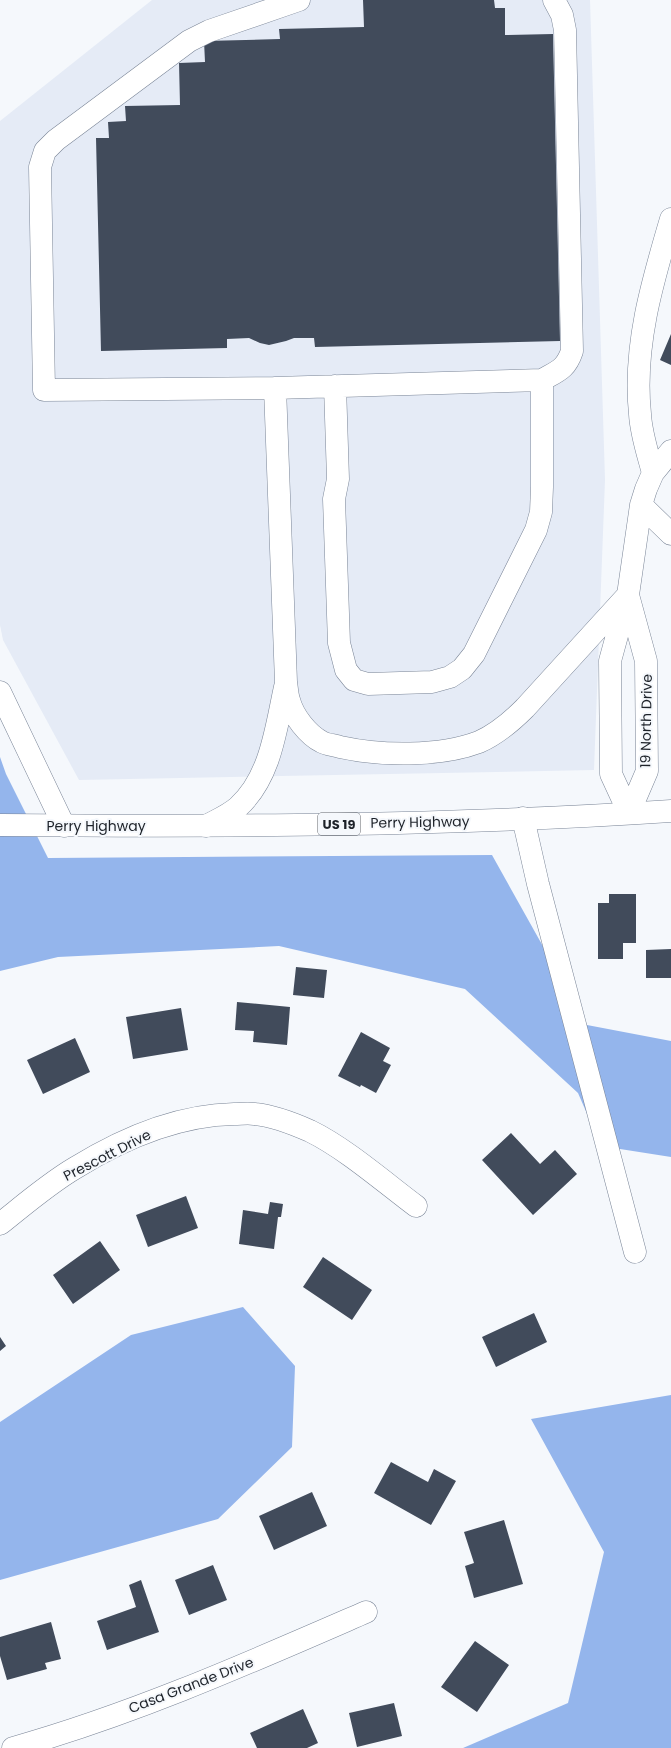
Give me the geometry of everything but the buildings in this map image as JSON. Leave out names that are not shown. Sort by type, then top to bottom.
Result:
[{"type":"street","points":[[299,0],[209,31],[189,41],[56,140],[45,151],[40,167],[44,390],[275,388],[542,380],[562,369],[569,361],[572,351],[565,30],[562,15],[554,0]]},
{"type":"street","points":[[653,473],[639,413],[639,357],[646,311],[671,219]]},
{"type":"street","points":[[335,386],[338,479],[334,499],[339,643],[341,656],[346,670],[354,680],[368,684],[432,682],[450,677],[462,669],[474,654],[536,530],[541,512],[542,380]]},
{"type":"street","points":[[275,388],[286,682],[289,701],[295,714],[308,731],[323,743],[359,751],[387,753],[442,750],[479,742],[496,733],[511,722],[628,595]]},
{"type":"street","name":"19 North Drive","points":[[629,814],[611,774],[610,661],[628,595],[641,505],[653,473],[671,451]]},
{"type":"street","points":[[641,505],[671,534]]},
{"type":"street","name":"19 North Drive","points":[[628,595],[646,661],[647,771],[629,814]]},
{"type":"street","points":[[206,826],[238,808],[256,785],[268,759],[286,682]]},
{"type":"street","points":[[0,692],[64,826]]},
{"type":"street","name":"Perry Highway","points":[[0,825],[206,826],[372,823],[629,814],[671,811]]},
{"type":"street","points":[[522,818],[635,1252]]},
{"type":"street","name":"Prescott Drive","points":[[0,1224],[42,1190],[75,1168],[141,1135],[197,1117],[226,1114],[254,1113],[280,1119],[310,1131],[339,1149],[416,1206]]},
{"type":"street","name":"Casa Grande Drive","points":[[13,1748],[108,1718],[264,1657],[366,1612]]},
{"type":"shaded area","points":[[152,0],[590,0],[605,480],[594,770],[79,780],[3,640],[0,625],[0,121]]},
{"type":"shaded area","points":[[0,757],[6,774],[48,858],[492,855],[587,1025],[671,1041],[671,1157],[601,1146],[578,1093],[465,989],[279,946],[58,957],[0,971]]},
{"type":"shaded area","points":[[243,1307],[295,1366],[292,1447],[218,1519],[0,1580],[0,1422],[131,1335]]},
{"type":"shaded area","points":[[671,1395],[671,1748],[463,1748],[568,1703],[604,1552],[531,1419]]}]
